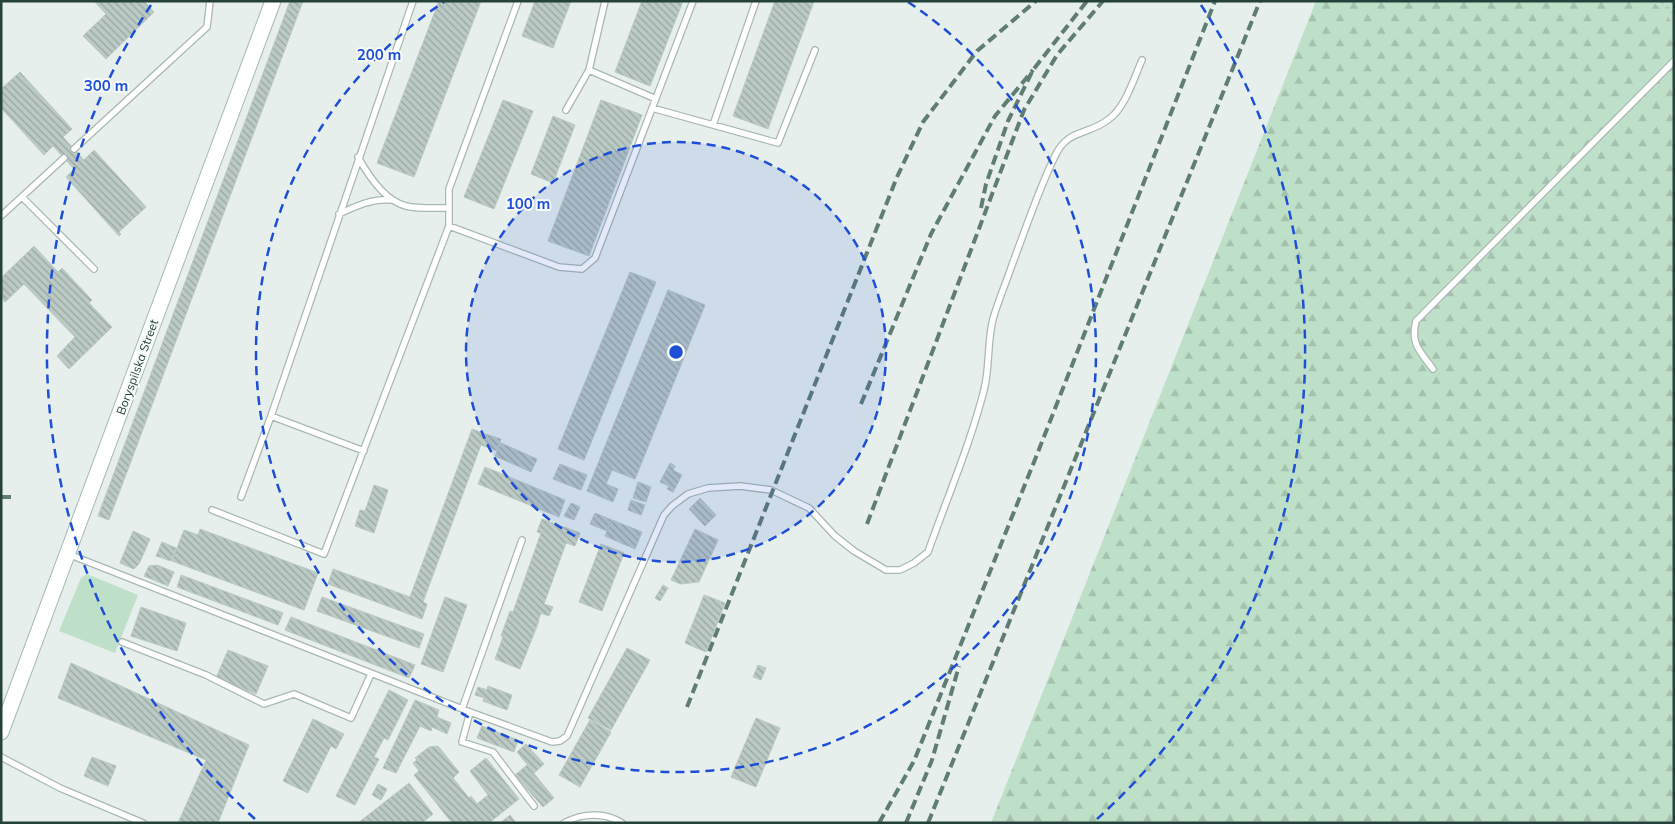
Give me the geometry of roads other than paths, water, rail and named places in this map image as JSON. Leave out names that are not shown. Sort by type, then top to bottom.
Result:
[{"type":"main road","name":"Boryspilska Street","points":[[1,732],[272,1]]},
{"type":"lane","points":[[74,149],[207,27],[210,1]]},
{"type":"lane","points":[[241,497],[271,416],[412,1]]},
{"type":"lane","points":[[212,510],[324,554],[450,226],[449,189],[518,1]]},
{"type":"lane","points":[[566,110],[589,70],[605,1]]},
{"type":"lane","points":[[450,226],[559,267],[582,269],[595,258],[693,1]]},
{"type":"lane","points":[[713,125],[756,1]]},
{"type":"lane","points":[[652,108],[778,143],[815,50]]},
{"type":"lane","points":[[68,554],[462,709],[552,742],[560,741],[567,736],[664,516],[672,506],[688,494],[708,488],[740,486],[771,490],[809,508],[835,536],[854,551],[886,570],[900,570],[914,563],[928,552],[984,388],[993,318],[1032,210],[1056,154],[1062,143],[1073,134],[1094,129],[1111,119],[1120,108],[1142,60]]},
{"type":"lane","points":[[1433,369],[1414,344],[1413,332],[1416,321],[1674,61]]},
{"type":"lane","points":[[589,70],[656,99]]},
{"type":"lane","points":[[358,157],[368,175],[393,200]]},
{"type":"lane","points":[[1,216],[64,158]]},
{"type":"lane","points":[[22,197],[94,269]]},
{"type":"lane","points":[[339,214],[360,204],[385,199],[393,200],[406,206],[449,208]]},
{"type":"lane","points":[[271,416],[364,451]]},
{"type":"lane","points":[[462,709],[522,540]]},
{"type":"lane","points":[[122,642],[206,675],[264,704],[294,694],[351,718],[371,674]]},
{"type":"lane","points":[[470,712],[462,742],[493,752],[534,806]]},
{"type":"lane","points":[[1,757],[60,788],[143,823]]},
{"type":"lane","points":[[564,823],[570,819],[588,815],[614,818],[622,823]]},
{"type":"railway","points":[[687,707],[897,177],[923,122],[977,51],[1036,1]]},
{"type":"railway","points":[[981,208],[986,184],[1008,121],[1033,70],[1087,1]]},
{"type":"railway","points":[[867,524],[1024,110],[1057,55],[1103,1]]},
{"type":"railway","points":[[879,823],[914,761],[1215,1]]},
{"type":"railway","points":[[928,823],[1260,1]]},
{"type":"railway","points":[[861,404],[931,234],[995,116],[1033,70]]},
{"type":"railway","points":[[1,497],[11,497]]},
{"type":"railway","points":[[906,823],[932,760],[959,666]]}]
